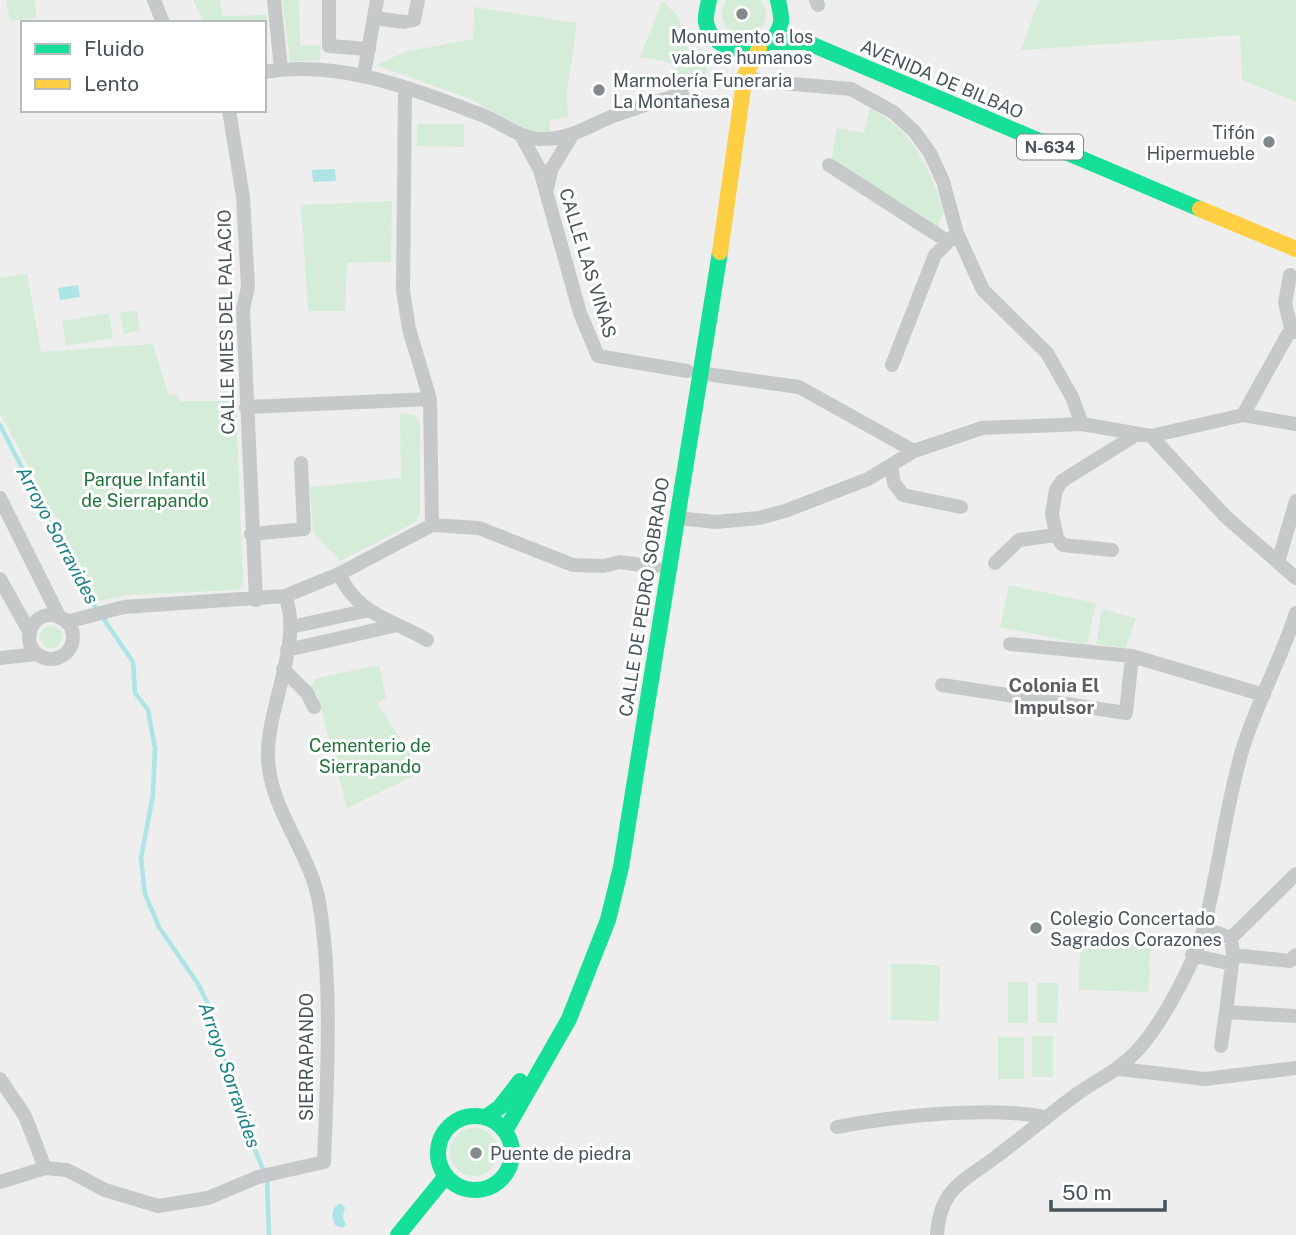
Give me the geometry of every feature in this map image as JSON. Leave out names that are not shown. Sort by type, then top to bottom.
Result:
[{"type":"main road","points":[[691,0],[708,7],[712,35],[729,49]]},
{"type":"main road","name":"N-634","points":[[729,49],[749,52],[764,46],[775,35],[780,8]]},
{"type":"main road","name":"AVENIDA DE BILBAO","points":[[780,8],[806,42]]},
{"type":"main road","name":"AVENIDA DE BILBAO","points":[[764,46],[806,42],[1296,249]]},
{"type":"main road","name":"CALLE DE PEDRO SOBRADO","points":[[486,1117],[500,1107],[521,1079],[557,1014],[585,946],[610,860],[655,567],[693,372],[745,75],[764,46]]},
{"type":"main road","name":"CALLE DE PEDRO SOBRADO","points":[[505,1131],[569,1019],[608,920],[621,867],[677,518],[693,372],[731,92],[733,69],[729,49]]},
{"type":"main road","points":[[486,1117],[505,1131],[512,1154],[503,1177],[482,1189],[452,1181],[438,1154],[444,1132],[463,1118],[486,1117]]},
{"type":"main road","points":[[398,1235],[452,1181]]},
{"type":"main road","points":[[413,1235],[452,1181]]},
{"type":"street","points":[[154,0],[162,21]]},
{"type":"street","points":[[274,0],[281,69]]},
{"type":"street","points":[[329,0],[329,46],[369,49]]},
{"type":"street","points":[[364,74],[377,0]]},
{"type":"street","points":[[374,18],[404,22],[414,20],[418,0]]},
{"type":"street","points":[[266,72],[317,68],[364,74],[482,115],[522,137],[571,137],[613,116],[682,94]]},
{"type":"street","points":[[745,75],[758,81],[851,89],[894,112],[914,131],[930,153],[943,181],[952,237],[983,290],[1047,353],[1077,407],[1082,424]]},
{"type":"street","points":[[405,90],[403,290],[409,329],[430,399],[432,525]]},
{"type":"street","name":"CALLE MIES DEL PALACIO","points":[[229,112],[241,175],[248,270],[248,287],[243,305],[256,600]]},
{"type":"street","name":"CALLE LAS VIÑAS","points":[[522,137],[535,157],[580,313],[598,356],[693,372]]},
{"type":"street","points":[[546,194],[552,167],[571,137]]},
{"type":"street","points":[[829,165],[952,237]]},
{"type":"street","points":[[892,365],[934,255],[952,237]]},
{"type":"street","points":[[1243,415],[1294,331],[1285,303],[1290,275]]},
{"type":"street","points":[[693,372],[799,387],[915,451]]},
{"type":"street","points":[[246,407],[430,399]]},
{"type":"street","points":[[1112,550],[1063,545],[1056,535],[1052,501],[1062,481],[1144,435],[1243,415],[1296,424]]},
{"type":"street","points":[[677,518],[716,522],[760,518],[852,486],[915,451],[982,428],[1082,424],[1144,435],[1210,501],[1296,578]]},
{"type":"street","points":[[251,534],[304,529],[301,463]]},
{"type":"street","points":[[891,466],[894,483],[903,495],[961,507]]},
{"type":"street","points":[[0,498],[73,638]]},
{"type":"street","points":[[1278,562],[1296,501]]},
{"type":"street","points":[[4,658],[32,643],[41,618],[87,618],[114,608],[285,596],[339,574],[432,525],[480,528],[573,565],[620,562],[655,567]]},
{"type":"street","points":[[995,563],[1019,540],[1056,535]]},
{"type":"street","points":[[339,574],[353,599],[393,626],[427,640]]},
{"type":"street","points":[[0,579],[32,643],[48,659],[60,657],[69,649],[87,618]]},
{"type":"street","name":"SIERRAPANDO","points":[[45,1168],[67,1170],[105,1190],[158,1206],[208,1198],[258,1177],[324,1162],[327,1093],[324,961],[319,901],[310,870],[273,789],[268,758],[270,730],[292,613],[285,596]]},
{"type":"street","points":[[290,627],[369,610]]},
{"type":"street","points":[[937,1235],[939,1213],[950,1193],[966,1176],[992,1161],[1092,1083],[1120,1069],[1145,1042],[1173,999],[1204,929],[1222,831],[1250,725],[1296,613]]},
{"type":"street","points":[[287,650],[393,626]]},
{"type":"street","points":[[1010,644],[1132,656],[1264,695]]},
{"type":"street","points":[[942,685],[1126,713],[1132,656]]},
{"type":"street","points":[[283,669],[307,693],[314,707]]},
{"type":"street","points":[[1231,938],[1289,889],[1296,874]]},
{"type":"street","points":[[1204,929],[1231,938]]},
{"type":"street","points":[[1221,1046],[1233,960],[1231,938]]},
{"type":"street","points":[[1192,955],[1233,960],[1290,961],[1296,955]]},
{"type":"street","points":[[1226,1012],[1296,1016]]},
{"type":"street","points":[[1120,1069],[1205,1079],[1296,1069]]},
{"type":"street","points":[[0,1079],[25,1116],[45,1168],[0,1182]]},
{"type":"street","points":[[837,1128],[878,1119],[998,1113],[1045,1117]]},
{"type":"green space","points":[[6,0],[34,0],[37,17],[10,21]]},
{"type":"green space","points":[[193,0],[220,0],[222,16],[267,15],[267,34],[266,21],[203,21]]},
{"type":"green space","points":[[282,0],[299,0],[300,45],[321,45],[320,60],[290,62]]},
{"type":"green space","points":[[726,0],[761,0],[766,12],[765,22],[752,34],[742,36],[733,33],[726,26],[721,13]]},
{"type":"green space","points":[[1039,0],[1296,0],[1296,102],[1242,80],[1240,35],[1021,50]]},
{"type":"green space","points":[[662,1],[678,16],[689,50],[708,69],[707,86],[676,83],[678,64],[640,57]]},
{"type":"green space","points":[[474,7],[577,23],[567,93],[568,117],[549,120],[551,136],[518,126],[471,99],[375,65],[405,52],[473,39]]},
{"type":"green space","points":[[870,108],[898,127],[918,151],[944,211],[938,227],[831,161],[837,128],[864,133]]},
{"type":"green space","points":[[417,124],[464,124],[464,147],[417,146]]},
{"type":"green space","points":[[392,201],[391,262],[347,263],[345,311],[308,311],[301,205]]},
{"type":"green space","name":"Parque Infantil de Sierrapando","points":[[27,273],[41,352],[153,344],[168,394],[177,395],[180,401],[236,401],[243,584],[238,590],[127,595],[99,601],[0,413],[0,278]]},
{"type":"green space","points":[[137,310],[140,331],[124,334],[120,313]]},
{"type":"green space","points":[[109,313],[113,338],[66,346],[62,321]]},
{"type":"green space","points":[[400,413],[415,415],[420,424],[420,515],[414,523],[340,561],[313,532],[310,487],[401,478]]},
{"type":"green space","points":[[1009,585],[1096,603],[1087,645],[1000,627]]},
{"type":"green space","points":[[1102,609],[1136,618],[1126,648],[1096,644]]},
{"type":"green space","points":[[47,626],[55,626],[62,633],[62,641],[55,648],[47,648],[40,641],[40,633]]},
{"type":"green space","name":"Cementerio de Sierrapando","points":[[379,665],[386,698],[377,703],[422,772],[347,808],[317,693],[312,693],[310,685],[314,683],[313,679]]},
{"type":"green space","points":[[1080,940],[1150,942],[1149,992],[1079,990]]},
{"type":"green space","points":[[891,964],[940,965],[939,1021],[891,1020]]},
{"type":"green space","points":[[1008,982],[1028,982],[1028,1023],[1008,1023]]},
{"type":"green space","points":[[1037,983],[1058,983],[1057,1023],[1037,1023]]},
{"type":"green space","points":[[1032,1036],[1053,1036],[1053,1077],[1032,1077]]},
{"type":"green space","points":[[998,1037],[1024,1037],[1024,1079],[998,1079]]},
{"type":"green space","points":[[474,1128],[491,1135],[498,1152],[491,1169],[474,1176],[457,1169],[450,1152],[457,1135]]},
{"type":"water","points":[[335,169],[336,181],[313,182],[312,170]]},
{"type":"water","points":[[78,285],[80,297],[60,300],[58,288]]},
{"type":"water","points":[[340,1203],[345,1207],[343,1217],[346,1225],[342,1228],[335,1225],[332,1216],[334,1208]]},
{"type":"waterway","name":"Arroyo Sorravides","points":[[0,425],[88,596],[133,662],[135,693],[148,710],[155,748],[153,795],[141,858],[145,894],[159,927],[198,984],[210,1008],[236,1104],[267,1179],[269,1235]]},
{"type":"traffic: fast","points":[[709,0],[706,22],[711,34],[731,48],[744,49],[768,43],[776,34],[781,22],[778,0]]},
{"type":"traffic: fast","points":[[769,42],[806,42],[1200,209]]},
{"type":"traffic: fast","points":[[505,1131],[569,1019],[608,920],[621,867],[720,252]]},
{"type":"traffic: fast","points":[[486,1117],[500,1107],[520,1081]]},
{"type":"traffic: fast","points":[[475,1116],[489,1119],[501,1127],[509,1139],[512,1153],[509,1167],[501,1179],[489,1187],[475,1190],[461,1187],[449,1179],[441,1167],[438,1153],[441,1139],[449,1127],[461,1119],[475,1116]]},
{"type":"traffic: fast","points":[[398,1235],[446,1176]]},
{"type":"traffic: slow","points":[[720,252],[745,75],[759,49]]},
{"type":"traffic: slow","points":[[1200,209],[1296,249]]},
{"type":"place","name":"Monumento a los valores humanos","points":[[742,14]]},
{"type":"place","name":"Marmolería Funeraria La Montañesa","points":[[599,90]]},
{"type":"place","name":"Tifón Hipermueble","points":[[1269,142]]},
{"type":"place","name":"Colegio Concertado Sagrados Corazones","points":[[1036,928]]},
{"type":"place","name":"Puente de piedra","points":[[476,1153]]},
{"type":"district","name":"Colonia El Impulsor","points":[[1054,696]]}]
